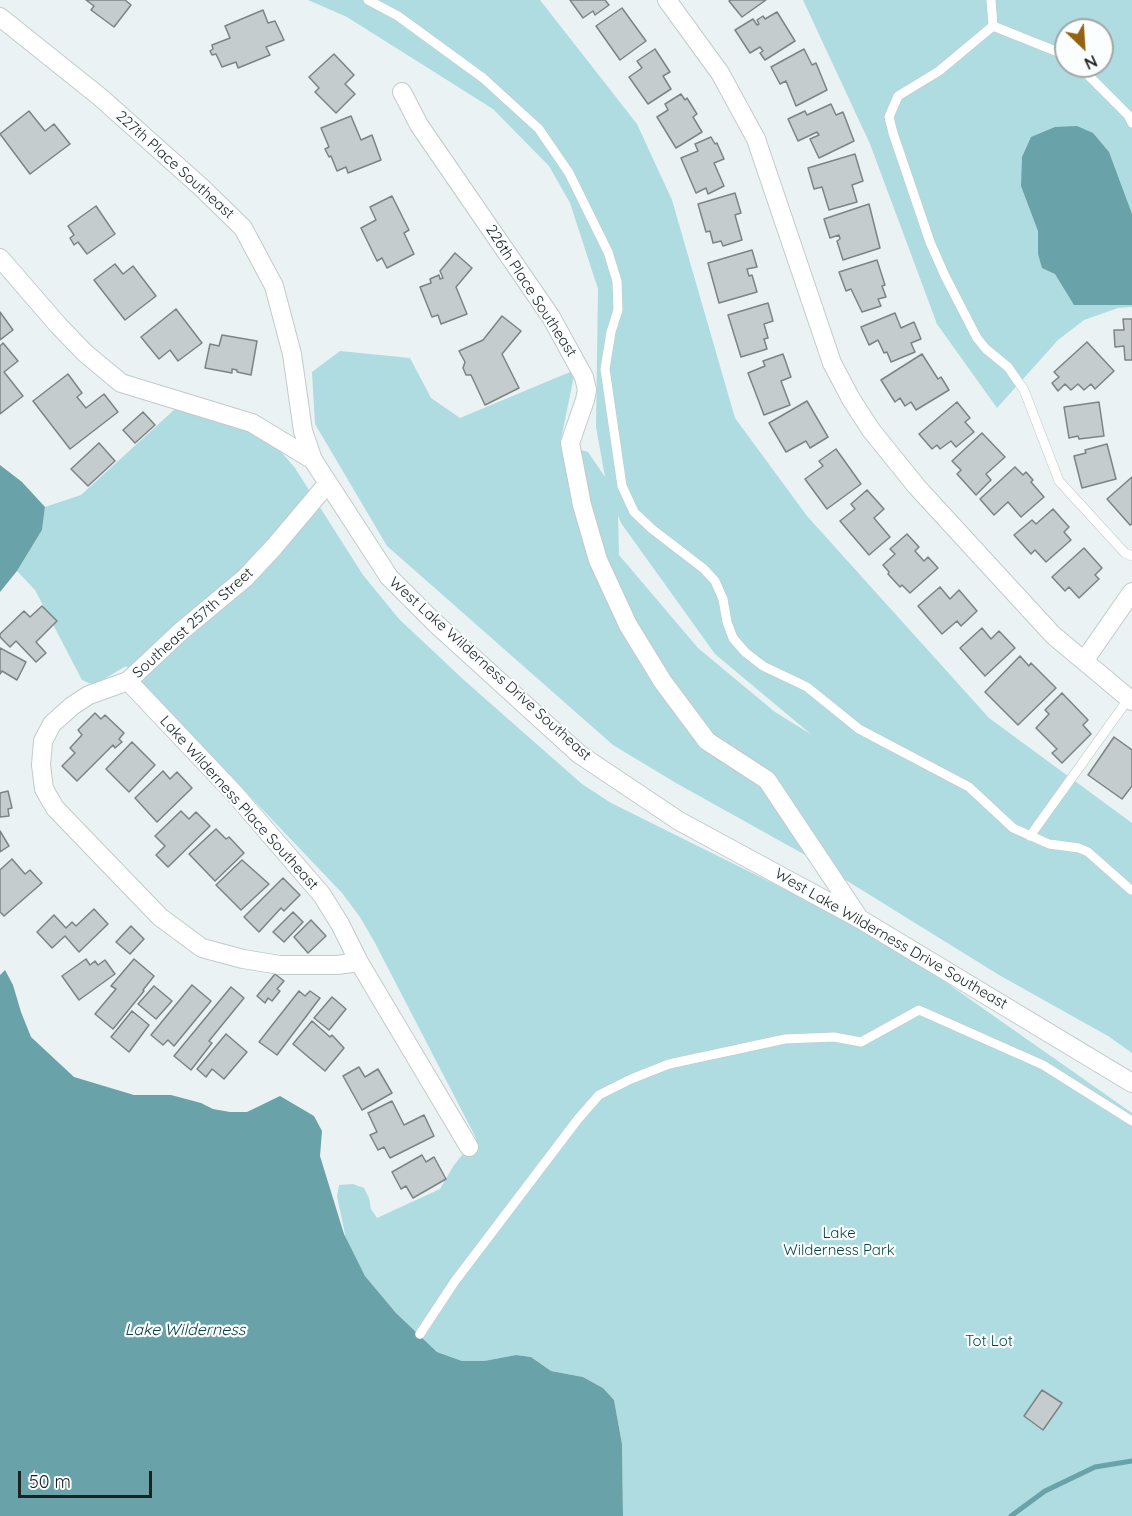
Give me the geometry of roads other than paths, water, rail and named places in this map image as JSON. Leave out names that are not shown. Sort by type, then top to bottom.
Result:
[{"type":"street","points":[[668,0],[720,73],[756,140],[832,363],[871,430],[917,487],[1053,635],[1131,700]]},
{"type":"street","name":"227th Place Southeast","points":[[0,17],[100,97],[201,187],[243,228],[274,286],[292,354],[303,431],[313,460]]},
{"type":"street","name":"226th Place Southeast","points":[[402,92],[419,125],[551,317],[584,377],[585,400],[570,443],[582,505],[598,560],[628,625],[663,682],[707,741],[767,780],[860,919]]},
{"type":"street","name":"West Lake Wilderness Drive Southeast","points":[[0,258],[58,325],[121,383],[252,423],[313,460],[388,577],[579,754],[679,821],[860,919],[1132,1083]]},
{"type":"street","name":"Southeast 257th Street","points":[[328,483],[245,578],[179,633],[128,681],[90,695],[72,706],[52,724],[43,741],[41,765],[44,789],[55,808],[160,917],[202,948],[243,959],[280,964],[311,966],[359,962]]},
{"type":"street","points":[[1084,662],[1132,592]]},
{"type":"street","name":"Lake Wilderness Place Southeast","points":[[128,681],[234,793],[322,895],[469,1147]]},
{"type":"lane","points":[[369,0],[399,16],[483,78],[539,129],[569,173],[608,252],[617,281],[618,310],[611,332],[605,369],[622,486],[634,512],[652,529],[704,569],[715,581],[723,598],[727,622],[733,638],[745,652],[763,666],[807,687],[859,729],[969,787],[1013,828],[1049,844],[1079,848],[1088,852],[1131,890]]},
{"type":"lane","points":[[991,0],[993,26]]},
{"type":"lane","points":[[993,26],[1054,50]]},
{"type":"lane","points":[[993,26],[939,71],[898,96],[889,117],[893,133],[930,243],[977,338],[986,349],[1008,367],[1024,390],[1059,481],[1125,554],[1132,556]]},
{"type":"lane","points":[[1091,78],[1128,115],[1132,123]]},
{"type":"lane","points":[[1029,836],[1131,700]]},
{"type":"lane","points":[[420,1334],[455,1281],[578,1119],[599,1095],[669,1064],[785,1039],[834,1037],[861,1042],[919,1010],[1043,1065],[1132,1121]]},
{"type":"water","points":[[1077,126],[1093,133],[1109,152],[1132,214],[1132,305],[1074,305],[1055,274],[1042,268],[1038,254],[1038,231],[1021,186],[1022,157],[1031,137],[1055,127]]},
{"type":"water","points":[[0,465],[22,482],[45,507],[42,530],[17,571],[0,592]]},
{"type":"water","name":"Lake Wilderness","points":[[5,970],[13,985],[31,1037],[74,1077],[134,1095],[171,1095],[201,1103],[213,1109],[230,1112],[247,1112],[280,1096],[314,1116],[322,1131],[320,1156],[344,1234],[365,1276],[396,1313],[437,1352],[462,1361],[484,1361],[516,1355],[531,1357],[551,1371],[583,1377],[603,1388],[614,1400],[622,1444],[623,1516],[0,1516],[0,975]]},
{"type":"waterway","points":[[1011,1516],[1045,1491],[1095,1467],[1132,1461]]},
{"type":"park label","name":"Lake Wilderness Park","points":[[839,1242]]},
{"type":"park label","name":"Tot Lot","points":[[989,1341]]}]
